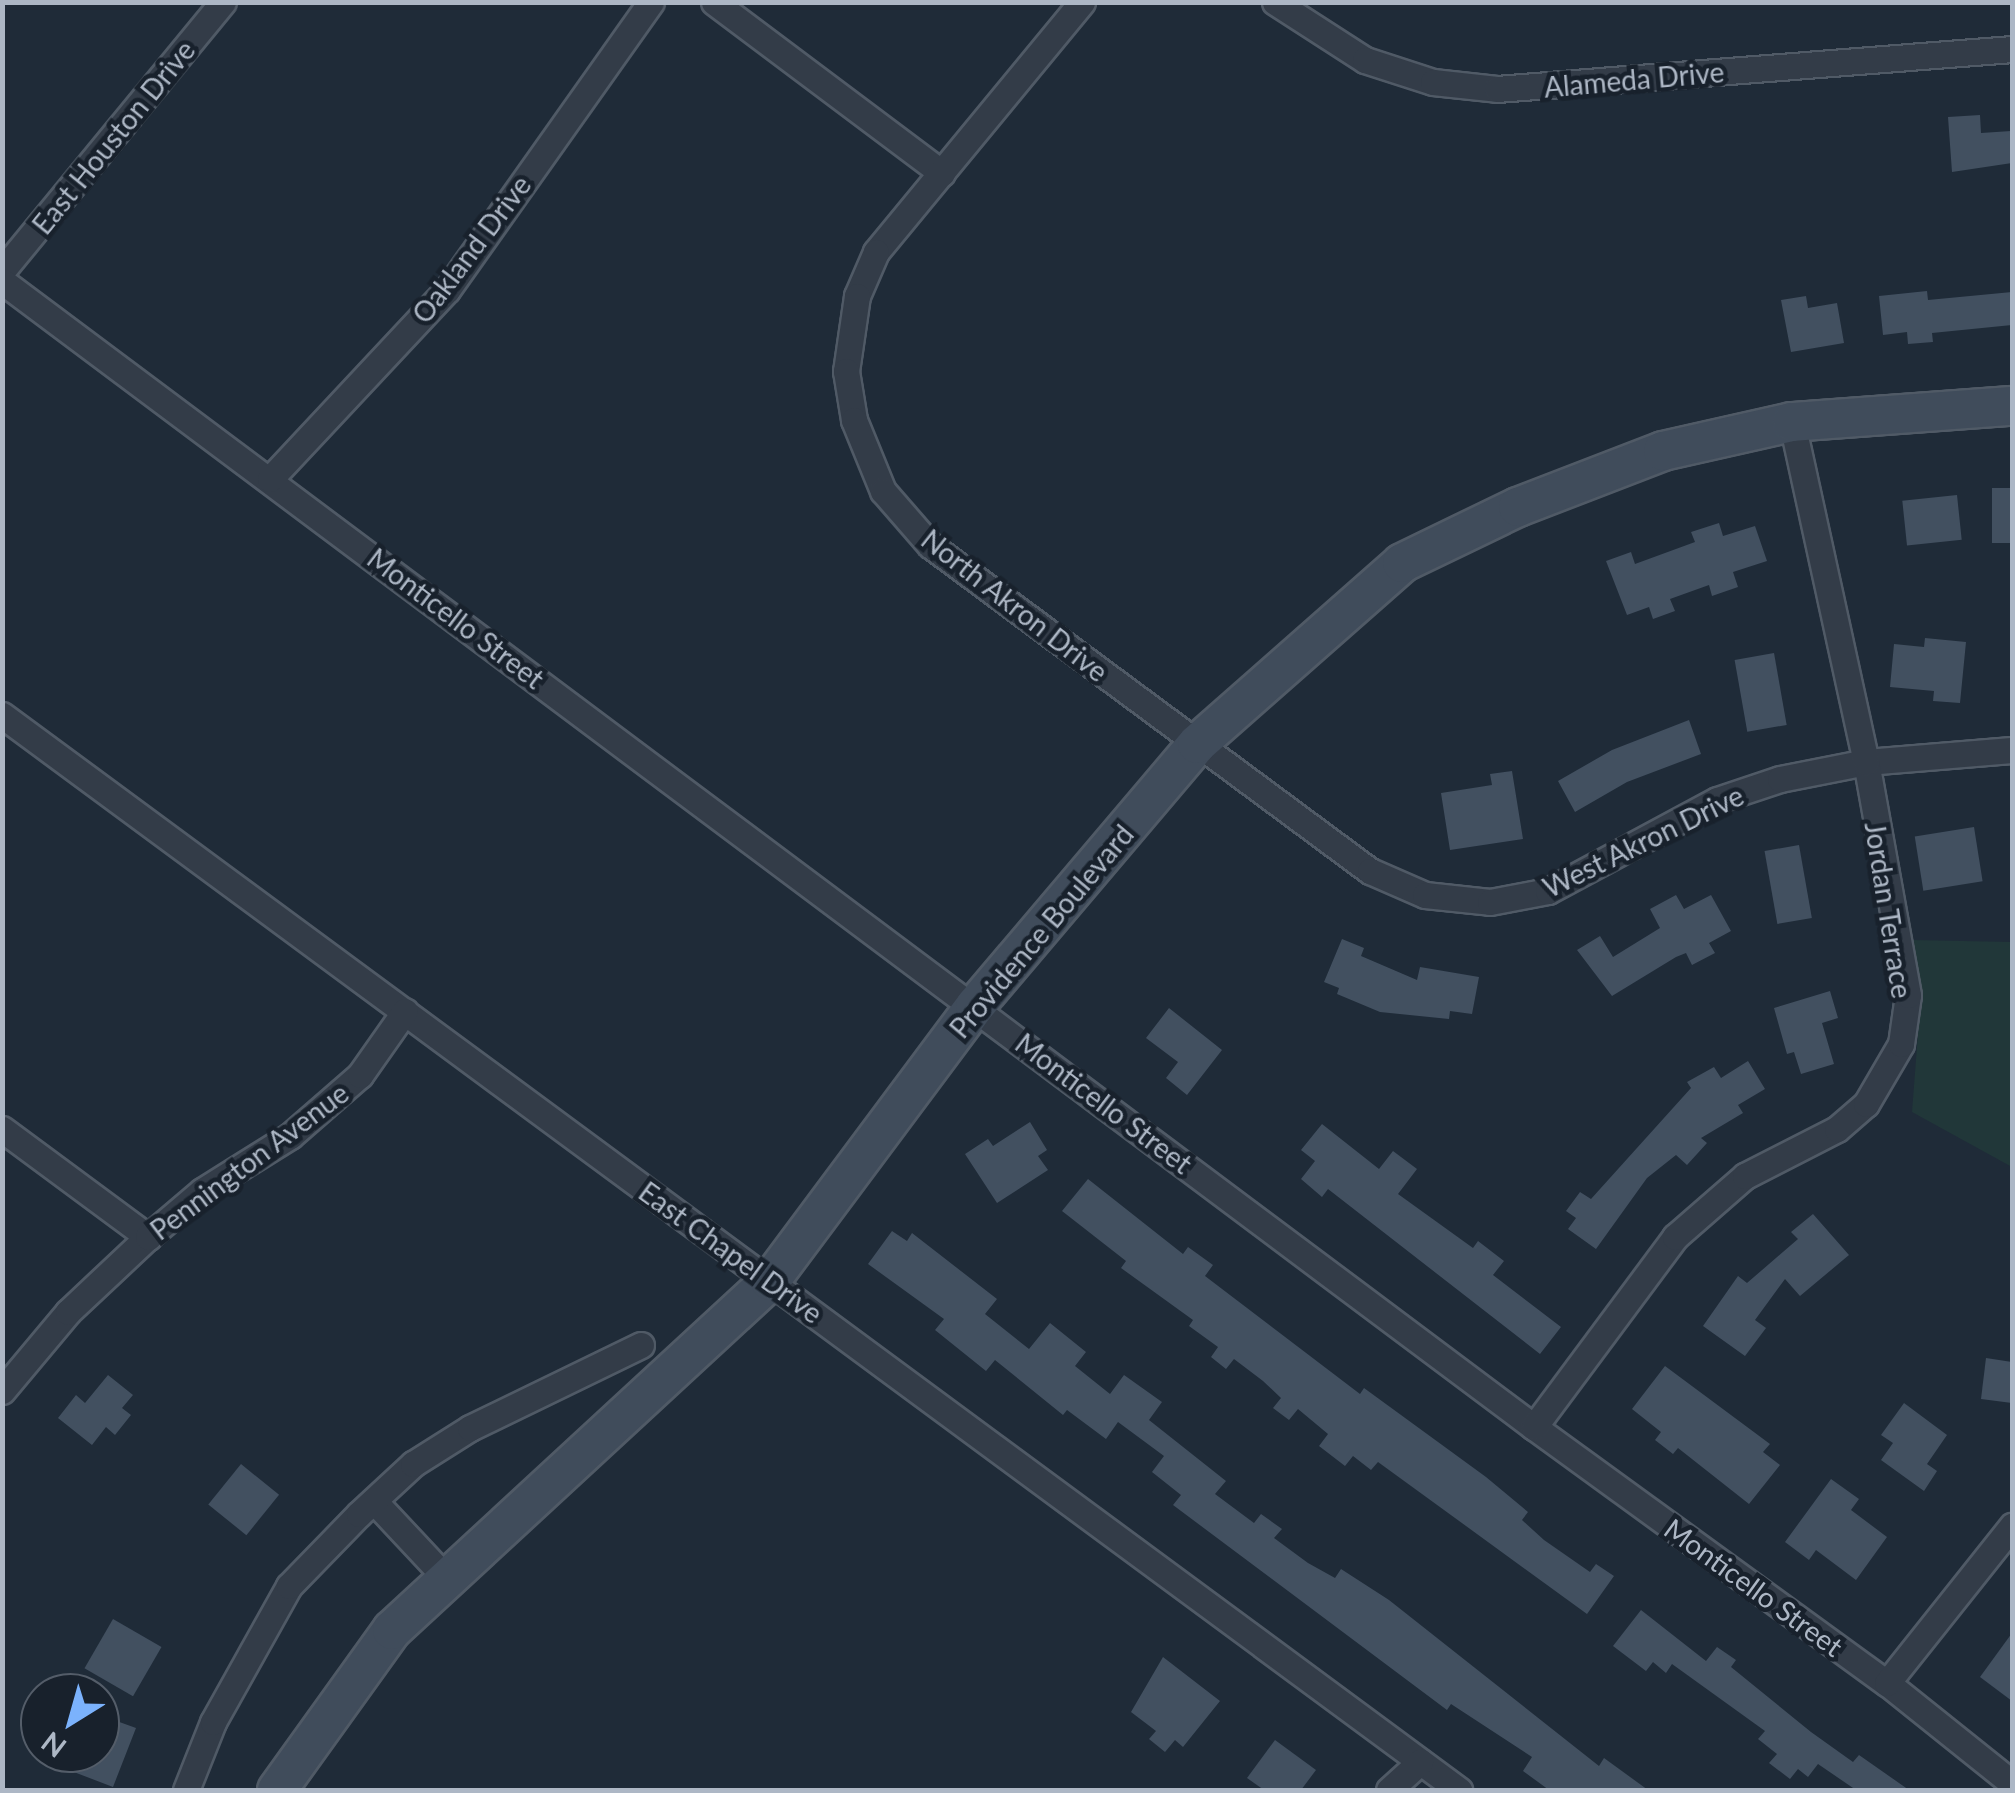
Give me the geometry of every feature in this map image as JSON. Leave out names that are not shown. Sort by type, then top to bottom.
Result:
[{"type":"main road","name":"Providence Boulevard","points":[[278,1790],[392,1630],[770,1281],[975,1006],[1198,744],[1402,563],[1518,507],[1662,450],[1792,422],[2012,406]]},
{"type":"street","name":"East Houston Drive","points":[[2,271],[222,2]]},
{"type":"street","name":"Oakland Drive","points":[[270,479],[447,290],[651,2]]},
{"type":"street","points":[[714,2],[942,173]]},
{"type":"street","name":"North Akron Drive","points":[[1082,2],[876,252],[857,296],[846,372],[854,420],[883,491],[930,545],[1198,744]]},
{"type":"street","name":"Alameda Drive","points":[[1275,2],[1365,60],[1433,82],[1497,89],[2012,49]]},
{"type":"street","name":"Monticello Street","points":[[2,281],[1534,1427],[1887,1683],[2012,1783]]},
{"type":"street","name":"Jordan Terrace","points":[[1534,1427],[1675,1237],[1745,1176],[1836,1129],[1885,1078],[1901,1044],[1908,995],[1866,762],[1792,422]]},
{"type":"street","name":"East Chapel Drive","points":[[2,715],[1459,1790]]},
{"type":"street","name":"West Akron Drive","points":[[1198,744],[1370,871],[1425,895],[1490,902],[1548,891],[1717,800],[1866,762],[2012,750]]},
{"type":"street","name":"Pennington Avenue","points":[[2,1392],[68,1312],[148,1237],[202,1191],[290,1136],[360,1075],[405,1011]]},
{"type":"street","points":[[2,1129],[148,1237]]},
{"type":"street","points":[[186,1790],[213,1722],[290,1586],[374,1501],[413,1464],[470,1428],[640,1345]]},
{"type":"street","points":[[374,1501],[446,1578]]},
{"type":"street","points":[[1887,1683],[2012,1526]]},
{"type":"street","points":[[1388,1790],[1420,1762]]},
{"type":"green space","points":[[1912,940],[2012,942],[2012,1167],[1912,1112],[1921,995]]},
{"type":"building","points":[[1980,115],[1981,133],[2011,131],[2012,163],[1952,172],[1948,117]]},
{"type":"building","points":[[1927,291],[1928,300],[2012,292],[2012,325],[1932,333],[1933,342],[1908,344],[1907,332],[1883,335],[1879,296]]},
{"type":"building","points":[[1806,296],[1808,308],[1837,303],[1844,343],[1791,352],[1781,300]]},
{"type":"building","points":[[1992,488],[2012,488],[2012,543],[1992,543]]},
{"type":"building","points":[[1957,495],[1962,540],[1907,546],[1902,501]]},
{"type":"building","points":[[1719,523],[1723,536],[1755,526],[1767,561],[1733,572],[1738,587],[1712,596],[1709,585],[1670,599],[1675,611],[1653,619],[1649,607],[1627,615],[1606,561],[1631,552],[1635,564],[1695,542],[1691,532]]},
{"type":"building","points":[[1925,638],[1966,642],[1960,703],[1933,701],[1934,691],[1890,687],[1894,644],[1924,647]]},
{"type":"building","points":[[1774,653],[1787,725],[1747,732],[1735,660]]},
{"type":"building","points":[[1689,720],[1701,754],[1627,782],[1575,812],[1558,781],[1612,750]]},
{"type":"building","points":[[1512,771],[1523,839],[1450,850],[1441,793],[1492,785],[1490,774]]},
{"type":"building","points":[[1974,827],[1983,881],[1923,891],[1915,836]]},
{"type":"building","points":[[1799,845],[1812,918],[1777,924],[1765,851]]},
{"type":"building","points":[[1676,895],[1684,909],[1711,895],[1731,931],[1709,943],[1715,953],[1692,965],[1686,953],[1676,957],[1612,996],[1577,950],[1600,936],[1613,957],[1660,928],[1650,909]]},
{"type":"building","points":[[1342,939],[1364,948],[1361,956],[1417,980],[1420,967],[1479,977],[1472,1014],[1450,1011],[1449,1019],[1380,1012],[1337,994],[1339,988],[1324,982]]},
{"type":"building","points":[[1830,991],[1838,1018],[1822,1023],[1834,1064],[1801,1074],[1794,1052],[1787,1054],[1774,1008]]},
{"type":"building","points":[[1169,1008],[1222,1050],[1187,1095],[1166,1078],[1178,1062],[1146,1038]]},
{"type":"building","points":[[1748,1061],[1765,1089],[1738,1105],[1743,1113],[1701,1138],[1707,1143],[1687,1165],[1676,1155],[1647,1178],[1596,1249],[1568,1229],[1576,1218],[1566,1211],[1580,1192],[1591,1199],[1691,1088],[1687,1082],[1714,1067],[1721,1078]]},
{"type":"building","points":[[1030,1122],[1047,1150],[1038,1156],[1048,1170],[997,1203],[965,1154],[988,1139],[993,1146]]},
{"type":"building","points":[[1322,1124],[1379,1169],[1393,1151],[1417,1169],[1398,1194],[1473,1248],[1478,1241],[1504,1261],[1493,1275],[1561,1327],[1540,1354],[1328,1189],[1322,1197],[1301,1179],[1315,1161],[1301,1150]]},
{"type":"building","points":[[1088,1179],[1183,1254],[1188,1247],[1213,1265],[1205,1276],[1360,1394],[1364,1388],[1486,1477],[1528,1512],[1522,1520],[1544,1540],[1590,1572],[1596,1564],[1614,1576],[1587,1614],[1378,1462],[1371,1470],[1353,1456],[1345,1466],[1319,1446],[1328,1434],[1298,1409],[1289,1420],[1273,1408],[1281,1398],[1263,1381],[1234,1359],[1226,1369],[1211,1357],[1218,1347],[1189,1326],[1193,1320],[1121,1268],[1126,1261],[1062,1211]]},
{"type":"building","points":[[1813,1214],[1849,1255],[1800,1296],[1785,1279],[1755,1320],[1766,1328],[1745,1356],[1703,1326],[1738,1276],[1747,1283],[1798,1239],[1791,1232]]},
{"type":"building","points":[[892,1231],[907,1241],[912,1233],[997,1299],[985,1314],[1029,1349],[1050,1323],[1086,1352],[1075,1366],[1110,1394],[1124,1375],[1162,1402],[1149,1420],[1226,1481],[1215,1494],[1254,1523],[1261,1514],[1282,1529],[1274,1538],[1308,1563],[1335,1578],[1341,1569],[1389,1600],[1599,1766],[1604,1758],[1648,1790],[1549,1790],[1523,1771],[1532,1757],[1451,1704],[1447,1710],[1173,1505],[1181,1495],[1152,1472],[1164,1456],[1118,1422],[1106,1439],[1067,1410],[1063,1415],[995,1360],[986,1371],[935,1330],[944,1319],[868,1264]]},
{"type":"building","points":[[1986,1358],[2012,1362],[2012,1403],[1981,1399]]},
{"type":"building","points":[[1665,1366],[1770,1444],[1763,1452],[1780,1465],[1749,1504],[1678,1448],[1673,1454],[1655,1440],[1661,1432],[1632,1409]]},
{"type":"building","points":[[108,1375],[133,1395],[122,1408],[131,1415],[115,1435],[106,1427],[92,1445],[58,1418],[76,1395],[85,1403]]},
{"type":"building","points":[[1904,1403],[1947,1435],[1927,1464],[1937,1471],[1924,1491],[1881,1460],[1893,1443],[1881,1435]]},
{"type":"building","points":[[241,1464],[279,1495],[246,1535],[208,1504]]},
{"type":"building","points":[[1831,1479],[1859,1499],[1851,1510],[1887,1537],[1856,1580],[1816,1550],[1809,1560],[1785,1542]]},
{"type":"building","points":[[1641,1610],[1706,1661],[1717,1647],[1736,1660],[1731,1667],[1811,1732],[1853,1762],[1859,1755],[1909,1790],[1856,1790],[1818,1764],[1808,1777],[1798,1769],[1790,1779],[1769,1763],[1777,1754],[1758,1739],[1765,1731],[1672,1664],[1666,1673],[1653,1662],[1646,1671],[1613,1646]]},
{"type":"building","points":[[113,1619],[161,1647],[133,1696],[120,1689],[120,1673],[93,1673],[84,1668]]},
{"type":"building","points":[[2012,1633],[2012,1701],[1980,1677]]},
{"type":"building","points":[[1163,1657],[1220,1701],[1183,1747],[1175,1740],[1165,1752],[1149,1739],[1156,1731],[1131,1712]]},
{"type":"building","points":[[120,1722],[136,1728],[120,1769]]},
{"type":"building","points":[[1275,1740],[1316,1770],[1301,1790],[1264,1790],[1247,1778]]},
{"type":"building","points":[[76,1773],[118,1773],[113,1787]]}]
